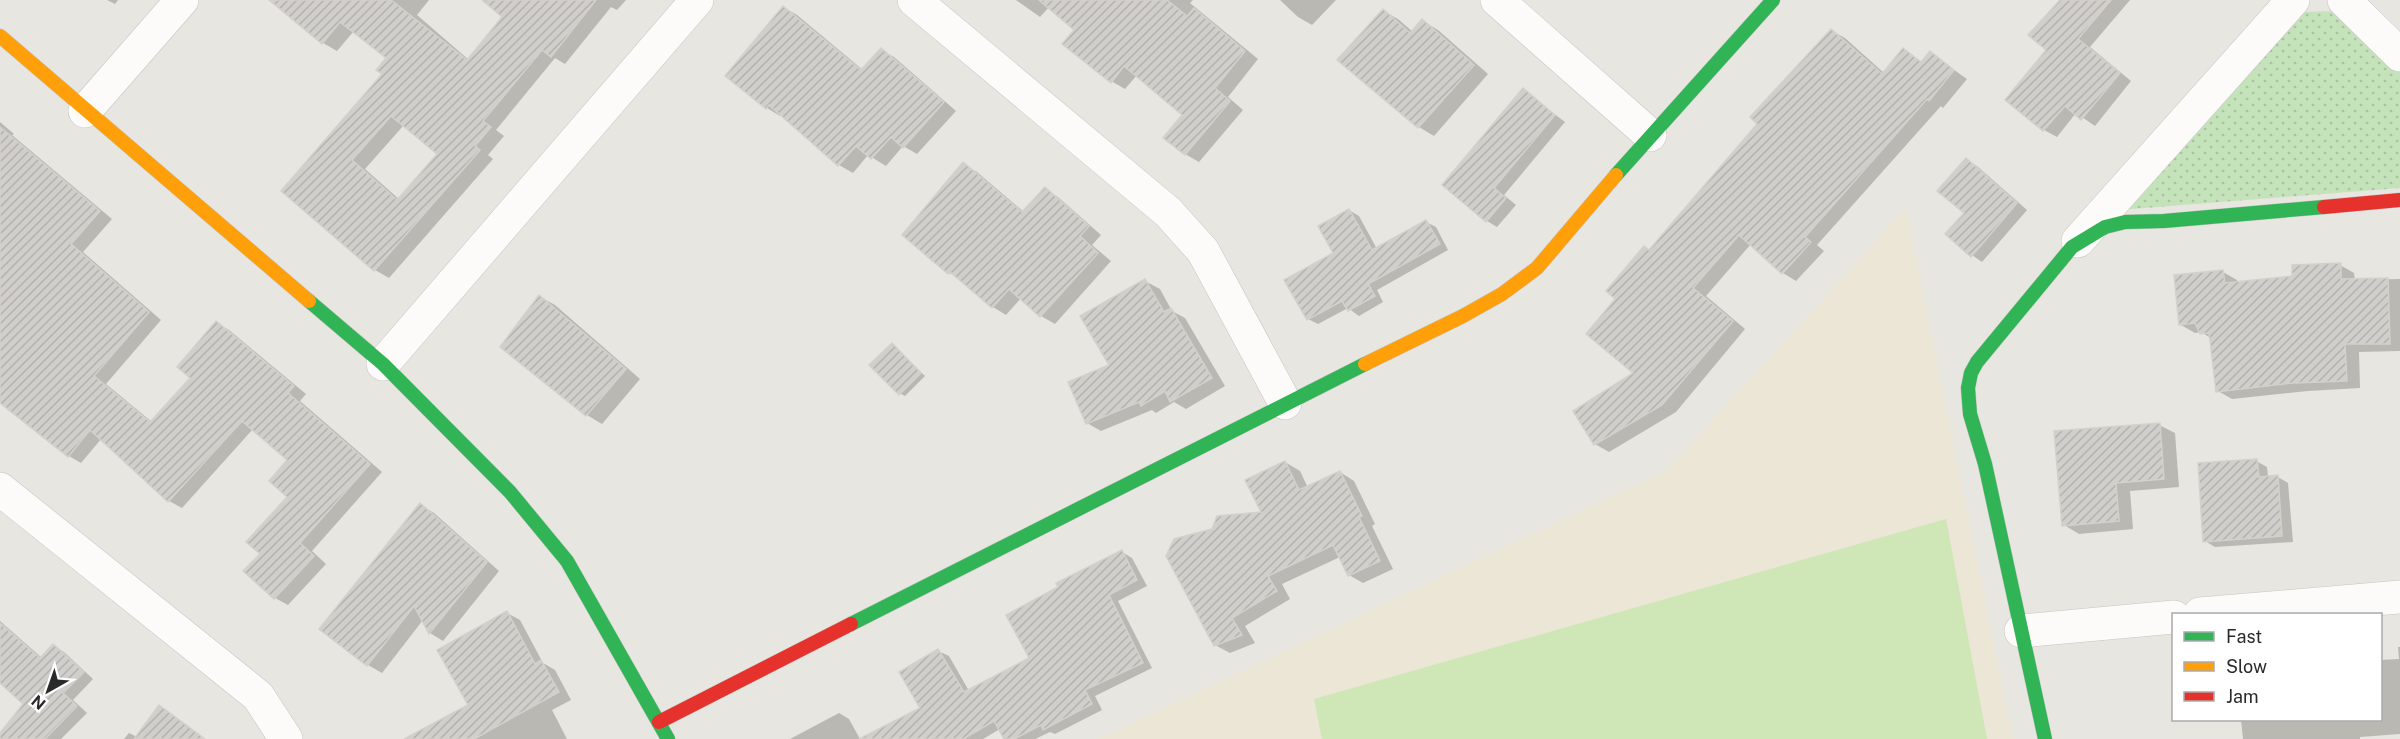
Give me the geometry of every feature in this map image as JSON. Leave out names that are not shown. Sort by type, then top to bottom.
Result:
[{"type":"street","points":[[85,111],[182,0]]},
{"type":"street","points":[[383,364],[697,0]]},
{"type":"street","points":[[914,0],[1168,212],[1203,251],[1285,403]]},
{"type":"street","points":[[1497,0],[1650,135]]},
{"type":"street","points":[[659,722],[1285,403],[1463,316],[1502,294],[1538,268],[1650,135],[1773,0]]},
{"type":"street","points":[[2045,739],[1985,464],[1970,414],[1968,388],[1971,373],[1977,362],[2072,247],[2293,0]]},
{"type":"street","points":[[2344,0],[2400,55]]},
{"type":"street","points":[[0,36],[383,364],[510,492],[567,561],[668,739]]},
{"type":"street","points":[[2072,247],[2109,223],[2130,220],[2164,221],[2400,200]]},
{"type":"street","points":[[0,489],[258,696],[286,739]]},
{"type":"street","points":[[2222,613],[2400,597]]},
{"type":"street","points":[[2021,631],[2172,617]]},
{"type":"shaded area","points":[[1906,208],[2013,739],[1099,739],[1667,470]]},
{"type":"green space","points":[[2340,11],[2400,71],[2400,188],[2119,210],[2298,12]]},
{"type":"green space","points":[[1946,519],[1987,739],[1322,739],[1314,699]]},
{"type":"building","points":[[269,0],[391,0],[467,60],[502,17],[482,0],[596,0],[551,57],[542,50],[483,121],[491,127],[475,146],[480,150],[374,271],[281,191],[382,74],[376,70],[386,58],[340,22],[322,44]],"holes":[[[391,116],[437,154],[397,200],[352,160]]]},
{"type":"building","points":[[1039,0],[1167,0],[1187,16],[1194,8],[1245,51],[1215,88],[1230,101],[1185,155],[1163,138],[1182,115],[1124,66],[1111,83],[1062,44],[1074,30]]},
{"type":"building","points":[[2060,0],[2111,0],[2078,39],[2120,73],[2081,120],[2065,106],[2043,131],[2005,100],[2046,50],[2028,35]]},
{"type":"building","points":[[783,6],[861,70],[881,48],[944,102],[903,148],[891,137],[871,159],[856,146],[838,166],[769,105],[766,109],[725,76]]},
{"type":"building","points":[[1383,9],[1410,33],[1422,19],[1474,65],[1418,128],[1337,60]]},
{"type":"building","points":[[1831,29],[1882,74],[1903,48],[1921,62],[1930,51],[1954,70],[1929,101],[1927,99],[1805,237],[1811,242],[1782,274],[1739,235],[1693,288],[1733,321],[1662,405],[1594,445],[1573,411],[1633,373],[1586,334],[1615,299],[1606,291],[1644,246],[1649,250],[1757,124],[1750,117]]},
{"type":"building","points":[[1523,88],[1555,115],[1494,188],[1506,198],[1486,222],[1442,185]]},
{"type":"building","points":[[0,127],[100,211],[71,244],[149,312],[94,376],[150,422],[190,378],[177,367],[216,321],[294,386],[288,393],[370,464],[300,543],[314,556],[274,599],[243,571],[260,554],[246,542],[287,497],[269,481],[287,460],[242,421],[168,502],[90,430],[68,457],[0,403]]},
{"type":"building","points":[[1966,158],[2017,203],[1971,257],[1945,234],[1964,213],[1937,191]]},
{"type":"building","points":[[963,162],[1022,212],[1045,187],[1089,226],[1080,236],[1098,253],[1040,317],[1009,289],[992,308],[902,235]]},
{"type":"building","points":[[1349,209],[1372,250],[1426,220],[1440,244],[1368,284],[1375,296],[1348,311],[1342,301],[1307,320],[1284,280],[1333,253],[1318,226]]},
{"type":"building","points":[[2341,263],[2341,279],[2388,278],[2390,344],[2345,344],[2347,381],[2293,383],[2216,392],[2209,333],[2200,334],[2195,323],[2179,325],[2174,275],[2223,270],[2225,283],[2292,276],[2292,265]]},
{"type":"building","points":[[1145,279],[1164,312],[1171,308],[1212,378],[1170,402],[1165,391],[1141,406],[1139,402],[1086,424],[1068,382],[1109,365],[1080,316]]},
{"type":"building","points":[[539,295],[626,369],[586,416],[500,347]]},
{"type":"building","points":[[892,343],[921,373],[899,395],[869,365]]},
{"type":"building","points":[[2160,423],[2164,479],[2116,483],[2119,521],[2062,526],[2054,431]]},
{"type":"building","points":[[2257,459],[2259,477],[2278,475],[2282,536],[2203,542],[2198,463]]},
{"type":"building","points":[[1285,461],[1299,490],[1340,471],[1362,516],[1359,517],[1380,561],[1348,576],[1333,545],[1268,576],[1277,591],[1232,618],[1242,635],[1214,646],[1166,556],[1174,539],[1212,529],[1217,516],[1261,512],[1245,480]]},
{"type":"building","points":[[420,503],[487,562],[429,634],[414,606],[367,666],[319,629]]},
{"type":"building","points":[[1122,550],[1137,580],[1109,595],[1143,663],[1085,690],[1092,704],[1043,730],[1041,725],[1014,739],[1004,739],[994,721],[963,739],[859,739],[920,708],[899,672],[938,649],[964,692],[1029,658],[1006,615],[1058,587],[1056,583]]},
{"type":"building","points":[[507,611],[535,664],[541,660],[559,692],[474,739],[404,739],[468,705],[437,650]]},
{"type":"building","points":[[0,623],[40,658],[53,644],[84,672],[63,693],[77,706],[45,739],[0,739],[0,733],[23,704],[0,683]]},
{"type":"building","points":[[159,705],[205,739],[134,739]]},
{"type":"traffic: fast","points":[[1616,175],[1773,0]]},
{"type":"traffic: fast","points":[[2045,739],[1985,464],[1970,414],[1968,388],[1971,373],[1977,362],[2072,247],[2105,227],[2125,222],[2164,221],[2324,207]]},
{"type":"traffic: fast","points":[[309,301],[383,364],[510,492],[567,561],[668,739]]},
{"type":"traffic: fast","points":[[851,624],[1365,364]]},
{"type":"traffic: slow","points":[[0,36],[309,301]]},
{"type":"traffic: slow","points":[[1365,364],[1463,316],[1502,294],[1537,268],[1616,175]]},
{"type":"traffic: jam","points":[[2324,207],[2400,200]]},
{"type":"traffic: jam","points":[[659,722],[851,624]]}]
